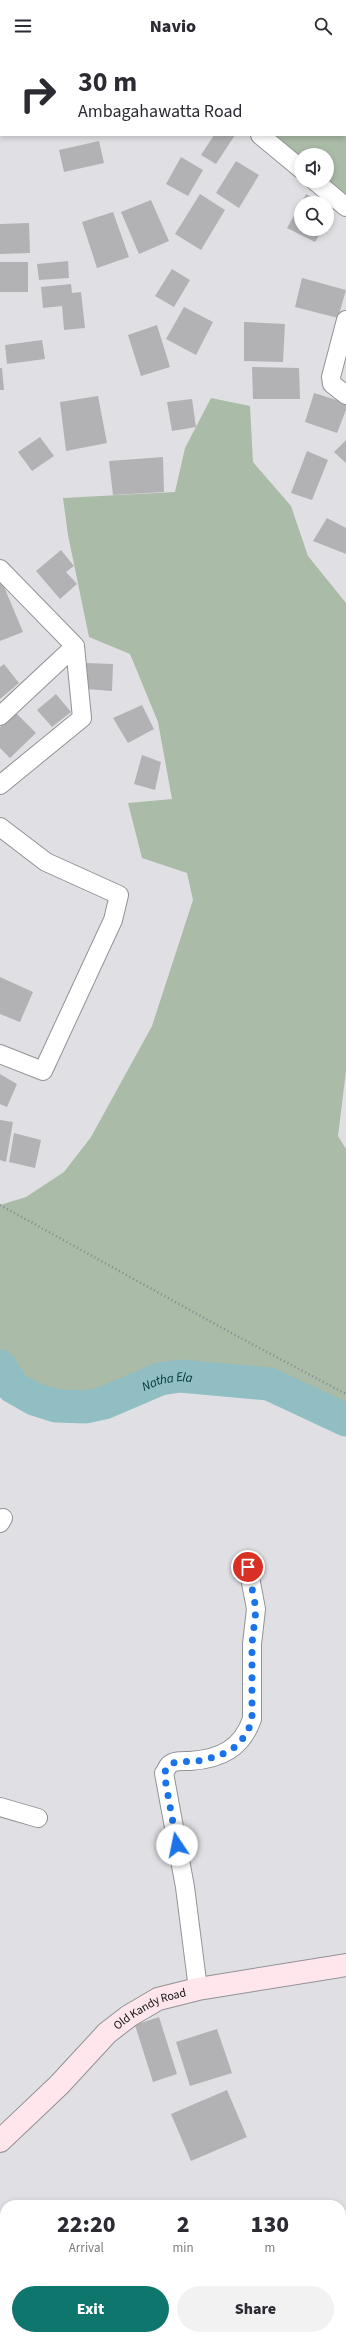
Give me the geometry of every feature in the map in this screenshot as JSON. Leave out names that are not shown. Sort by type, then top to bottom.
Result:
[{"type":"street","points":[[261,136],[294,163]]},
{"type":"street","points":[[323,188],[346,207]]},
{"type":"street","points":[[346,320],[332,377],[332,384],[346,395]]},
{"type":"street","points":[[0,569],[75,646],[82,718],[0,785]]},
{"type":"street","points":[[0,716],[75,646]]},
{"type":"street","points":[[0,828],[46,862],[118,895],[113,920],[43,1071],[0,1054]]},
{"type":"street","points":[[198,1989],[185,1887],[164,1773],[170,1764],[176,1762],[198,1761],[219,1756],[235,1747],[244,1737],[250,1726],[252,1718],[252,1644],[256,1609],[248,1567]]},
{"type":"street","points":[[0,1806],[38,1818]]},
{"type":"street","name":"Old Kandy Road","points":[[0,2140],[59,2085],[107,2033],[129,2016],[158,1999],[198,1989],[346,1965]]},
{"type":"path","points":[[0,1205],[235,1335],[346,1394]]},
{"type":"green space","points":[[264,136],[346,136],[346,202],[333,188],[334,148],[294,148],[294,160]]},
{"type":"green space","points":[[211,398],[250,406],[253,462],[291,506],[308,556],[346,603],[346,1071],[338,1136],[346,1149],[346,1434],[284,1402],[258,1391],[245,1387],[190,1377],[179,1376],[166,1378],[110,1400],[77,1407],[45,1403],[30,1397],[15,1388],[0,1375],[0,1205],[26,1197],[64,1172],[91,1137],[152,1026],[193,900],[187,873],[142,858],[128,803],[172,799],[158,722],[130,654],[89,637],[68,535],[63,498],[175,492],[185,448]]},
{"type":"building","points":[[213,136],[234,136],[216,164],[201,155]]},
{"type":"building","points":[[99,141],[104,163],[64,172],[59,150]]},
{"type":"building","points":[[181,157],[203,170],[188,196],[166,184]]},
{"type":"building","points":[[236,161],[259,175],[239,208],[216,193]]},
{"type":"building","points":[[200,194],[225,210],[201,250],[175,234]]},
{"type":"building","points":[[151,200],[169,241],[139,254],[121,212]]},
{"type":"building","points":[[113,212],[129,257],[97,268],[82,222]]},
{"type":"building","points":[[294,215],[294,232],[287,228]]},
{"type":"building","points":[[29,223],[30,253],[0,254],[0,224]]},
{"type":"building","points":[[303,236],[319,236],[315,242]]},
{"type":"building","points":[[68,261],[69,278],[39,280],[37,264]]},
{"type":"building","points":[[0,262],[28,262],[28,292],[0,292]]},
{"type":"building","points":[[172,269],[190,280],[174,307],[155,296]]},
{"type":"building","points":[[302,278],[346,290],[338,318],[295,307]]},
{"type":"building","points":[[71,284],[72,293],[81,292],[85,328],[64,330],[62,306],[43,308],[41,287]]},
{"type":"building","points":[[184,307],[213,322],[196,355],[166,339]]},
{"type":"building","points":[[244,322],[285,324],[283,362],[244,361]]},
{"type":"building","points":[[157,325],[170,367],[141,376],[128,335]]},
{"type":"building","points":[[42,340],[45,359],[7,364],[5,345]]},
{"type":"building","points":[[252,367],[299,368],[300,399],[253,399]]},
{"type":"building","points":[[0,368],[2,368],[4,390],[0,390]]},
{"type":"building","points":[[314,393],[346,403],[346,410],[337,433],[305,422]]},
{"type":"building","points":[[98,396],[107,443],[66,451],[60,402]]},
{"type":"building","points":[[192,399],[196,427],[172,431],[167,402]]},
{"type":"building","points":[[40,437],[54,456],[32,471],[18,452]]},
{"type":"building","points":[[346,440],[346,463],[334,452]]},
{"type":"building","points":[[307,451],[328,460],[312,500],[291,493]]},
{"type":"building","points":[[163,457],[164,492],[113,495],[109,461]]},
{"type":"building","points":[[327,518],[346,528],[346,554],[313,541]]},
{"type":"building","points":[[61,550],[74,566],[66,572],[77,584],[60,599],[36,571]]},
{"type":"building","points":[[0,577],[23,632],[0,641]]},
{"type":"building","points":[[86,663],[113,664],[112,691],[86,689]]},
{"type":"building","points":[[4,664],[19,683],[0,699],[0,667]]},
{"type":"building","points":[[56,694],[71,712],[52,727],[37,710]]},
{"type":"building","points":[[142,705],[154,729],[128,743],[113,718]]},
{"type":"building","points":[[15,712],[36,733],[10,758],[0,748],[0,727]]},
{"type":"building","points":[[142,755],[161,762],[155,790],[134,784]]},
{"type":"building","points":[[0,977],[33,992],[20,1022],[0,1014]]},
{"type":"building","points":[[0,1074],[17,1084],[7,1107],[0,1104]]},
{"type":"building","points":[[0,1120],[13,1122],[6,1162],[0,1160]]},
{"type":"building","points":[[14,1133],[41,1140],[35,1168],[9,1162]]},
{"type":"building","points":[[159,2017],[177,2074],[153,2082],[135,2025]]},
{"type":"building","points":[[217,2029],[232,2073],[190,2086],[176,2042]]},
{"type":"building","points":[[227,2090],[247,2137],[191,2161],[171,2114]]},
{"type":"waterway","name":"Natha Ela","points":[[0,1366],[13,1387],[34,1399],[56,1406],[86,1407],[104,1403],[160,1379],[180,1376],[269,1384],[346,1420]]},
{"type":"route","points":[[177,1845],[164,1773],[170,1764],[176,1762],[198,1761],[219,1756],[235,1747],[244,1737],[250,1726],[252,1718],[252,1644],[256,1609],[248,1567]]}]
